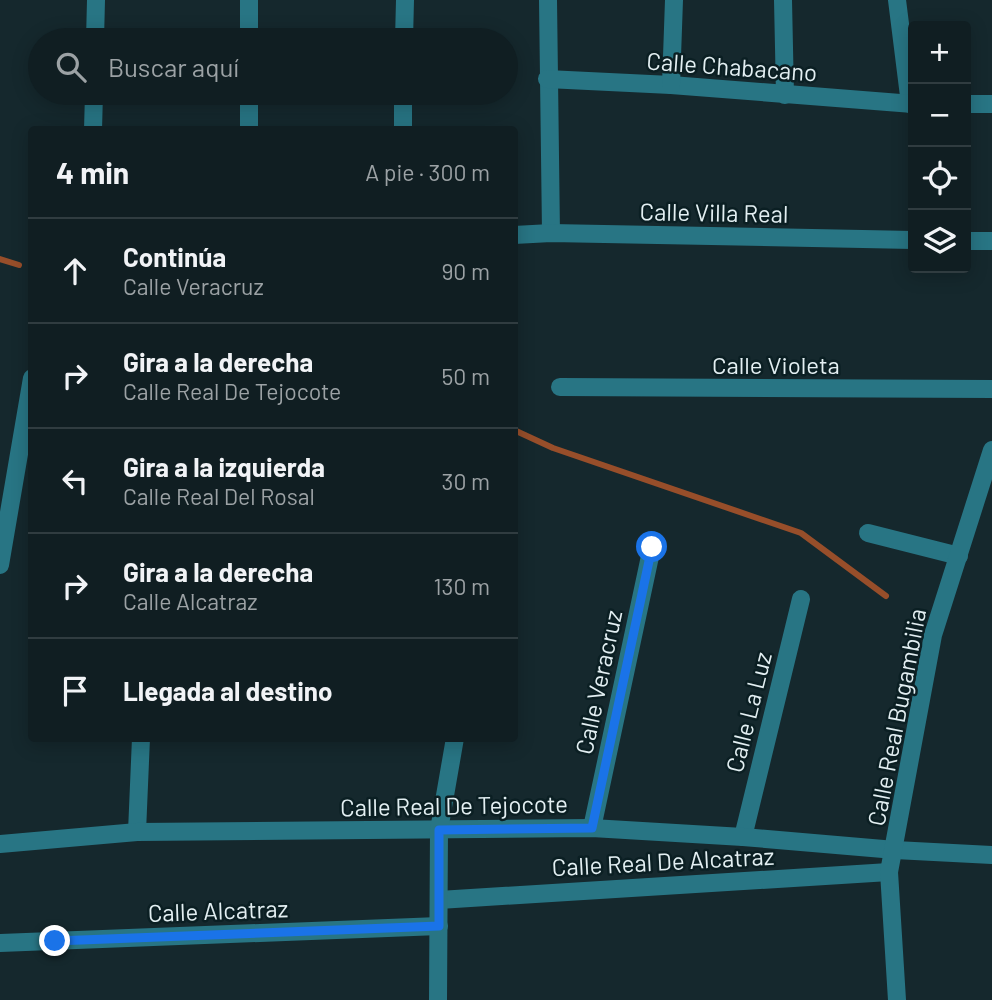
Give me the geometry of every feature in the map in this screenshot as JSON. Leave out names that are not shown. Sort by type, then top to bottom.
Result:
[{"type":"street","points":[[95,28],[96,0]]},
{"type":"street","points":[[249,28],[250,0]]},
{"type":"street","points":[[404,28],[405,0]]},
{"type":"street","points":[[548,0],[551,233]]},
{"type":"street","points":[[671,85],[674,0]]},
{"type":"street","points":[[783,0],[785,95]]},
{"type":"street","points":[[897,0],[909,84]]},
{"type":"street","name":"Calle Chabacano","points":[[547,79],[671,85],[908,104]]},
{"type":"street","points":[[971,104],[992,104]]},
{"type":"street","points":[[93,126],[94,105]]},
{"type":"street","points":[[249,105],[249,126]]},
{"type":"street","points":[[402,126],[403,105]]},
{"type":"street","name":"Calle Villa Real","points":[[518,235],[551,233],[908,240]]},
{"type":"street","points":[[971,241],[992,241]]},
{"type":"street","name":"Calle Violeta","points":[[560,387],[992,389]]},
{"type":"street","points":[[0,565],[28,401]]},
{"type":"street","name":"Calle Real Bugambilia","points":[[897,1000],[890,872],[933,635],[992,450]]},
{"type":"street","points":[[869,533],[959,556]]},
{"type":"street","name":"Calle Veracruz","points":[[592,828],[652,547]]},
{"type":"street","name":"Calle La Luz","points":[[743,837],[801,599]]},
{"type":"street","points":[[137,832],[141,742]]},
{"type":"street","points":[[438,1000],[439,830],[454,742]]},
{"type":"street","name":"Calle Real De Tejocote","points":[[0,844],[137,832],[592,828],[992,855]]},
{"type":"street","name":"Calle Real De Alcatraz","points":[[439,900],[890,872]]},
{"type":"street","name":"Calle Alcatraz","points":[[0,943],[439,926]]},
{"type":"waterway","points":[[0,259],[19,265]]},
{"type":"waterway","points":[[518,432],[553,448],[801,533],[886,596]]},
{"type":"route","points":[[55,941],[439,926],[439,830],[592,828],[652,547]]}]
